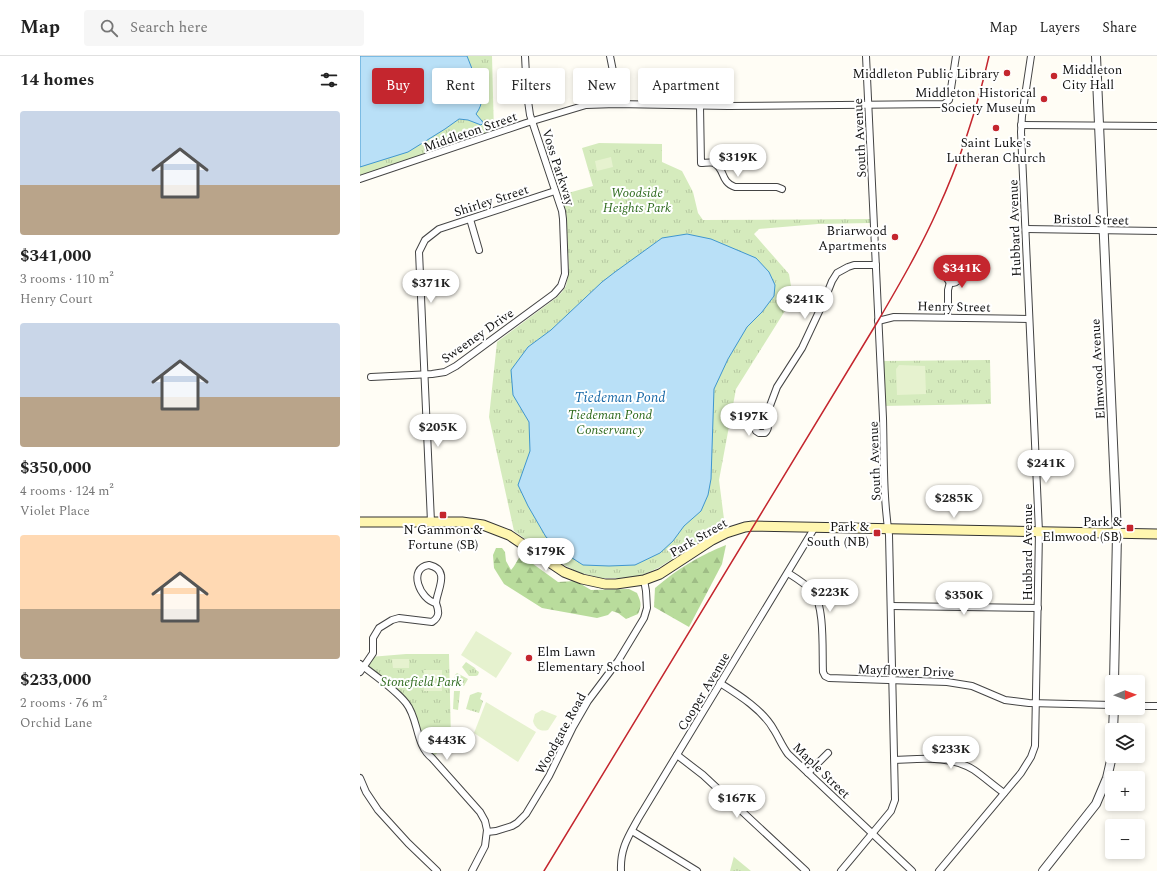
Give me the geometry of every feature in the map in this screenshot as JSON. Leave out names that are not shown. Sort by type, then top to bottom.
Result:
[{"type":"main road","name":"Park Street","points":[[360,522],[462,522],[489,527],[509,535],[564,572],[582,579],[604,584],[644,580],[660,574],[712,540],[734,530],[754,526],[1157,534]]},
{"type":"street","name":"Voss Parkway","points":[[525,56],[527,94],[532,122],[562,211],[565,274],[561,286]]},
{"type":"street","points":[[610,56],[612,68]]},
{"type":"street","name":"South Avenue","points":[[841,871],[891,811],[895,800],[888,528],[866,56]]},
{"type":"street","name":"Middleton Street","points":[[360,179],[586,105],[616,104],[700,106],[944,104],[949,100],[956,56]]},
{"type":"street","name":"Hubbard Avenue","points":[[939,871],[1021,773],[1035,746],[1039,532],[1021,125],[1031,56]]},
{"type":"street","name":"Elmwood Avenue","points":[[1096,56],[1117,534],[1114,675]]},
{"type":"street","points":[[700,106],[701,163],[714,163],[719,168],[728,183],[735,186],[777,187],[782,189]]},
{"type":"street","points":[[1021,125],[1157,126]]},
{"type":"street","name":"Shirley Street","points":[[426,374],[420,252],[425,240],[439,229],[555,191]]},
{"type":"street","points":[[470,219],[479,250]]},
{"type":"street","name":"Bristol Street","points":[[1026,229],[1157,231]]},
{"type":"street","points":[[765,419],[777,387],[802,348],[837,272],[854,265],[876,265]]},
{"type":"street","points":[[948,317],[948,290],[950,282]]},
{"type":"street","name":"Sweeney Drive","points":[[371,378],[445,372],[456,366],[554,294],[561,286]]},
{"type":"street","name":"Henry Street","points":[[878,321],[894,317],[1029,319]]},
{"type":"street","points":[[426,374],[432,522]]},
{"type":"street","name":"Cooper Avenue","points":[[621,871],[621,856],[623,848],[632,831],[815,527]]},
{"type":"street","points":[[436,603],[431,602],[422,593],[418,584],[418,573],[422,567],[429,565],[439,570],[441,576],[440,588],[436,598],[438,617],[432,622],[399,618],[392,620],[379,628],[373,638],[373,653],[361,668],[390,688],[406,702],[412,713],[424,749],[480,812],[485,821],[487,832],[485,846],[472,871]]},
{"type":"street","name":"Mayflower Drive","points":[[788,573],[812,591],[817,600],[821,614],[823,672],[825,676],[829,678],[947,682],[972,686],[1005,700],[1035,703],[1105,705]]},
{"type":"street","name":"Woodgate Road","points":[[487,832],[496,831],[517,823],[523,818],[550,776],[573,727],[584,708],[618,661],[644,618],[647,608],[644,580]]},
{"type":"street","points":[[891,606],[1038,608]]},
{"type":"street","name":"Maple Street","points":[[720,683],[745,699],[762,714],[774,729],[782,746],[788,754],[912,871]]},
{"type":"street","points":[[1145,706],[1157,706]]},
{"type":"street","points":[[808,773],[828,753]]},
{"type":"street","points":[[677,755],[703,775],[806,871]]},
{"type":"street","points":[[895,760],[933,759],[953,761],[974,770],[1004,793]]},
{"type":"street","points":[[1043,871],[1096,804],[1107,778],[1110,763]]},
{"type":"street","points":[[360,778],[366,792],[378,810],[437,871]]},
{"type":"street","points":[[632,831],[697,871]]},
{"type":"green space","points":[[360,56],[492,56],[494,134],[360,179]]},
{"type":"green space","name":"Tiedeman Pond","points":[[599,143],[662,144],[662,162],[682,171],[693,192],[698,213],[703,220],[870,219],[870,223],[818,224],[759,229],[754,234],[789,274],[793,298],[736,389],[719,480],[725,527],[708,535],[658,568],[642,575],[619,578],[601,578],[577,572],[552,558],[514,531],[489,417],[497,342],[556,298],[566,286],[569,271],[566,211],[561,195],[593,186],[582,148]]},
{"type":"green space","points":[[611,157],[613,167],[597,171],[595,161]]},
{"type":"green space","points":[[990,360],[991,404],[882,406],[880,361]]},
{"type":"green space","points":[[899,365],[925,366],[926,394],[897,395],[896,369]]},
{"type":"green space","points":[[726,545],[722,564],[689,627],[654,607],[655,588],[671,575],[707,553]]},
{"type":"green space","points":[[496,548],[502,548],[505,552],[506,561],[511,570],[522,554],[529,561],[558,582],[575,581],[591,590],[629,589],[637,593],[640,604],[638,614],[626,619],[618,613],[612,611],[608,615],[597,618],[542,608],[504,584],[494,568],[493,555]]},
{"type":"green space","points":[[476,631],[512,653],[496,678],[461,655]]},
{"type":"green space","name":"Stonefield Park","points":[[406,654],[449,654],[451,740],[432,758],[428,755],[405,702],[364,667],[370,657]]},
{"type":"green space","points":[[392,659],[409,659],[409,668],[393,668]]},
{"type":"green space","points":[[466,662],[479,672],[478,675],[469,676],[462,667]]},
{"type":"green space","points":[[424,670],[442,670],[442,678],[424,678]]},
{"type":"green space","points":[[457,673],[468,679],[464,686],[454,680]]},
{"type":"green space","points":[[424,683],[442,683],[442,691],[424,691]]},
{"type":"green space","points":[[454,691],[460,691],[458,710],[453,709]]},
{"type":"green space","points":[[478,692],[482,693],[480,699],[483,701],[479,713],[466,709],[470,695]]},
{"type":"green space","points":[[486,702],[536,732],[518,762],[474,733]]},
{"type":"green space","points":[[542,710],[557,716],[548,730],[543,731],[535,726],[533,721],[535,714]]},
{"type":"green space","points":[[734,857],[751,871],[730,871]]},
{"type":"water","points":[[360,56],[467,56],[472,68],[432,68],[432,104],[480,104],[476,114],[483,123],[481,125],[468,120],[459,119],[408,152],[360,167]]},
{"type":"water","name":"Tiedeman Pond","points":[[687,234],[711,239],[756,258],[769,272],[775,285],[774,296],[762,312],[747,327],[728,359],[714,389],[711,479],[708,495],[701,511],[684,526],[673,541],[660,553],[635,565],[583,565],[566,554],[546,537],[518,485],[530,451],[529,422],[513,395],[511,370],[528,347],[551,330],[602,282],[662,238]]},
{"type":"railway","points":[[544,871],[878,321],[909,267],[930,225],[953,173],[979,96],[989,56]]},
{"type":"place","name":"Middleton Public Library","points":[[1007,73]]},
{"type":"place","name":"Middleton City Hall","points":[[1054,76]]},
{"type":"place","name":"Middleton Historical Society Museum","points":[[1044,99]]},
{"type":"place","name":"Saint Luke's Lutheran Church","points":[[996,128]]},
{"type":"place","name":"Briarwood Apartments","points":[[895,237]]},
{"type":"place","name":"N Gammon & Fortune (SB)","points":[[443,515]]},
{"type":"place","name":"Park & Elmwood (SB)","points":[[1130,528]]},
{"type":"place","name":"Park & South (NB)","points":[[877,533]]},
{"type":"place","name":"Elm Lawn Elementary School","points":[[529,658]]},
{"type":"park label","name":"Woodside Heights Park","points":[[637,200]]},
{"type":"park label","name":"Tiedeman Pond Conservancy","points":[[610,422]]}]
